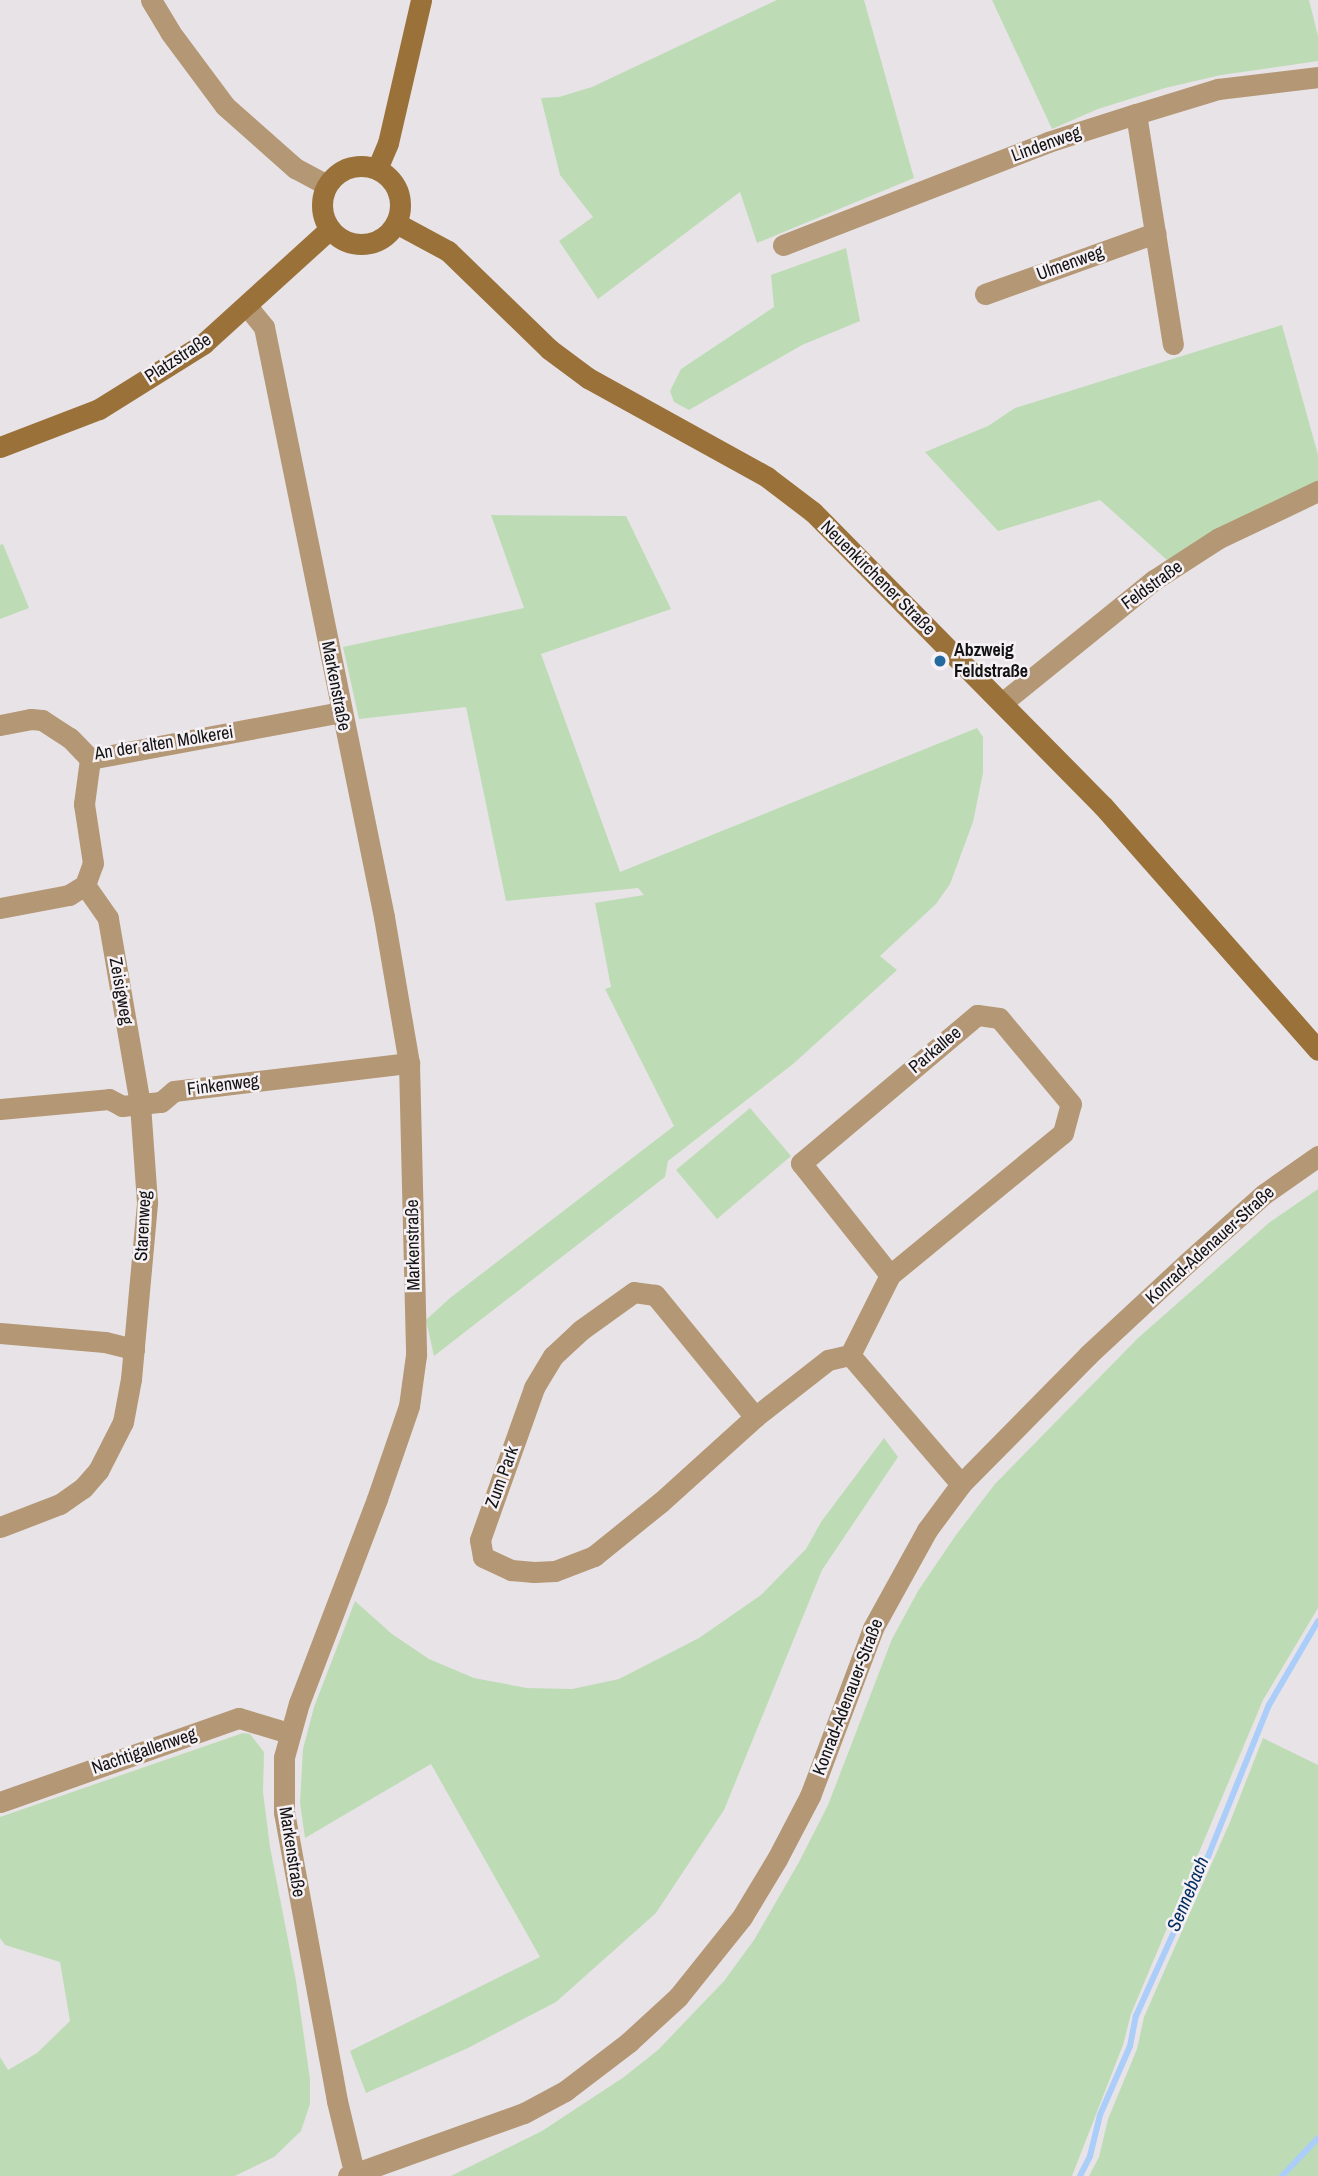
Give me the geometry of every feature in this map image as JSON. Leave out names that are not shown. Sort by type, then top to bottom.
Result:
[{"type":"street","points":[[151,0],[170,32],[225,106],[295,168],[327,185]]},
{"type":"street","points":[[377,169],[388,143],[421,0]]},
{"type":"street","name":"Lindenweg","points":[[783,245],[1048,142],[1136,114],[1218,89],[1318,77]]},
{"type":"street","points":[[1136,114],[1174,344]]},
{"type":"street","points":[[355,166],[377,169],[396,186],[400,198],[396,223],[388,234],[364,244],[351,243],[330,229],[322,207],[327,185],[334,176],[355,166]]},
{"type":"street","name":"Neuenkirchener Straße","points":[[396,223],[448,251],[549,349],[588,379],[767,477],[813,512],[1103,806],[1318,1050]]},
{"type":"street","name":"Platzstraße","points":[[0,447],[99,409],[203,344],[330,229]]},
{"type":"street","name":"Ulmenweg","points":[[985,294],[1155,233]]},
{"type":"street","name":"Markenstraße","points":[[247,306],[264,327],[384,918],[409,1063],[416,1355],[408,1406],[377,1499],[289,1733],[284,1757],[284,1812],[352,2175]]},
{"type":"street","name":"Feldstraße","points":[[1002,703],[1154,580],[1219,538],[1318,491]]},
{"type":"street","name":"An der alten Molkerei","points":[[0,724],[30,719],[42,720],[70,738],[90,760],[341,712]]},
{"type":"street","points":[[0,908],[69,895],[85,885],[93,863],[84,804],[90,760]]},
{"type":"street","name":"Zeisigweg","points":[[85,885],[108,918],[140,1104]]},
{"type":"street","name":"Parkallee","points":[[850,1355],[890,1275],[1063,1133],[1070,1104],[999,1018],[976,1015],[801,1163],[890,1275]]},
{"type":"street","name":"Finkenweg","points":[[0,1109],[109,1099],[122,1106],[160,1102],[174,1091],[409,1063]]},
{"type":"street","name":"Starenweg","points":[[0,1527],[60,1504],[98,1471],[123,1422],[134,1349],[147,1202],[140,1104]]},
{"type":"street","name":"Konrad-Adenauer-Straße","points":[[352,2175],[524,2113],[565,2091],[629,2042],[678,1997],[742,1917],[777,1859],[810,1796],[873,1628],[927,1530],[961,1484],[1088,1355],[1187,1263],[1264,1194],[1318,1156]]},
{"type":"street","name":"Zum Park","points":[[755,1417],[655,1295],[634,1292],[581,1330],[553,1356],[534,1388],[480,1540],[483,1557],[511,1570],[534,1572],[555,1571],[594,1556],[661,1502],[755,1417],[828,1360],[850,1355]]},
{"type":"street","points":[[0,1333],[105,1342],[134,1349]]},
{"type":"street","points":[[850,1355],[961,1484]]},
{"type":"street","name":"Nachtigallenweg","points":[[0,1802],[239,1718],[289,1733]]},
{"type":"green space","points":[[777,0],[864,0],[914,178],[757,243],[740,192],[598,299],[559,241],[593,217],[560,175],[541,98],[559,97],[592,87]]},
{"type":"green space","points":[[992,0],[1309,0],[1318,36],[1318,61],[1221,75],[1165,88],[1098,109],[1052,129]]},
{"type":"green space","points":[[846,248],[860,321],[802,345],[689,410],[674,402],[670,391],[681,369],[774,307],[771,275]]},
{"type":"green space","points":[[1282,325],[1318,455],[1318,481],[1167,560],[1100,500],[998,531],[925,452],[988,426],[1015,408]]},
{"type":"green space","points":[[491,515],[626,516],[671,609],[541,654],[620,872],[977,728],[983,737],[983,773],[973,822],[950,884],[936,904],[880,956],[897,970],[793,1064],[668,1161],[665,1177],[434,1356],[426,1320],[450,1298],[674,1126],[605,989],[611,987],[595,903],[644,895],[638,888],[506,901],[466,707],[359,719],[343,647],[524,608]]},
{"type":"green space","points":[[3,544],[29,608],[0,619],[0,545]]},
{"type":"green space","points":[[750,1108],[791,1156],[717,1219],[676,1170]]},
{"type":"green space","points":[[1318,1189],[1318,1608],[1263,1700],[1131,2014],[1123,2045],[1072,2176],[451,2176],[542,2131],[624,2077],[658,2050],[724,1981],[754,1940],[799,1862],[828,1805],[892,1639],[918,1591],[956,1535],[995,1484],[1138,1338],[1270,1222]]},
{"type":"green space","points":[[884,1438],[898,1457],[822,1570],[724,1810],[656,1913],[556,2002],[468,2048],[366,2093],[350,2051],[540,1957],[431,1764],[305,1838],[300,1803],[303,1749],[314,1707],[355,1601],[392,1634],[429,1659],[474,1678],[527,1688],[572,1689],[619,1679],[699,1638],[761,1595],[806,1549],[821,1522]]},
{"type":"green space","points":[[243,1733],[250,1734],[264,1752],[263,1792],[270,1847],[296,1981],[310,2079],[310,2104],[301,2131],[274,2157],[235,2176],[0,2176],[0,2057],[8,2070],[37,2053],[70,2021],[60,1962],[5,1945],[0,1938],[0,1817]]},
{"type":"green space","points":[[1263,1738],[1318,1765],[1318,2176],[1089,2176],[1099,2157],[1108,2119],[1137,2049],[1144,2017],[1230,1822]]},
{"type":"waterway","name":"Sennebach","points":[[1080,2176],[1090,2156],[1100,2115],[1130,2046],[1136,2016],[1209,1854],[1269,1705],[1318,1621]]},
{"type":"waterway","points":[[1282,2176],[1318,2138]]},
{"type":"place","name":"Abzweig Feldstraße","points":[[940,661]]}]
